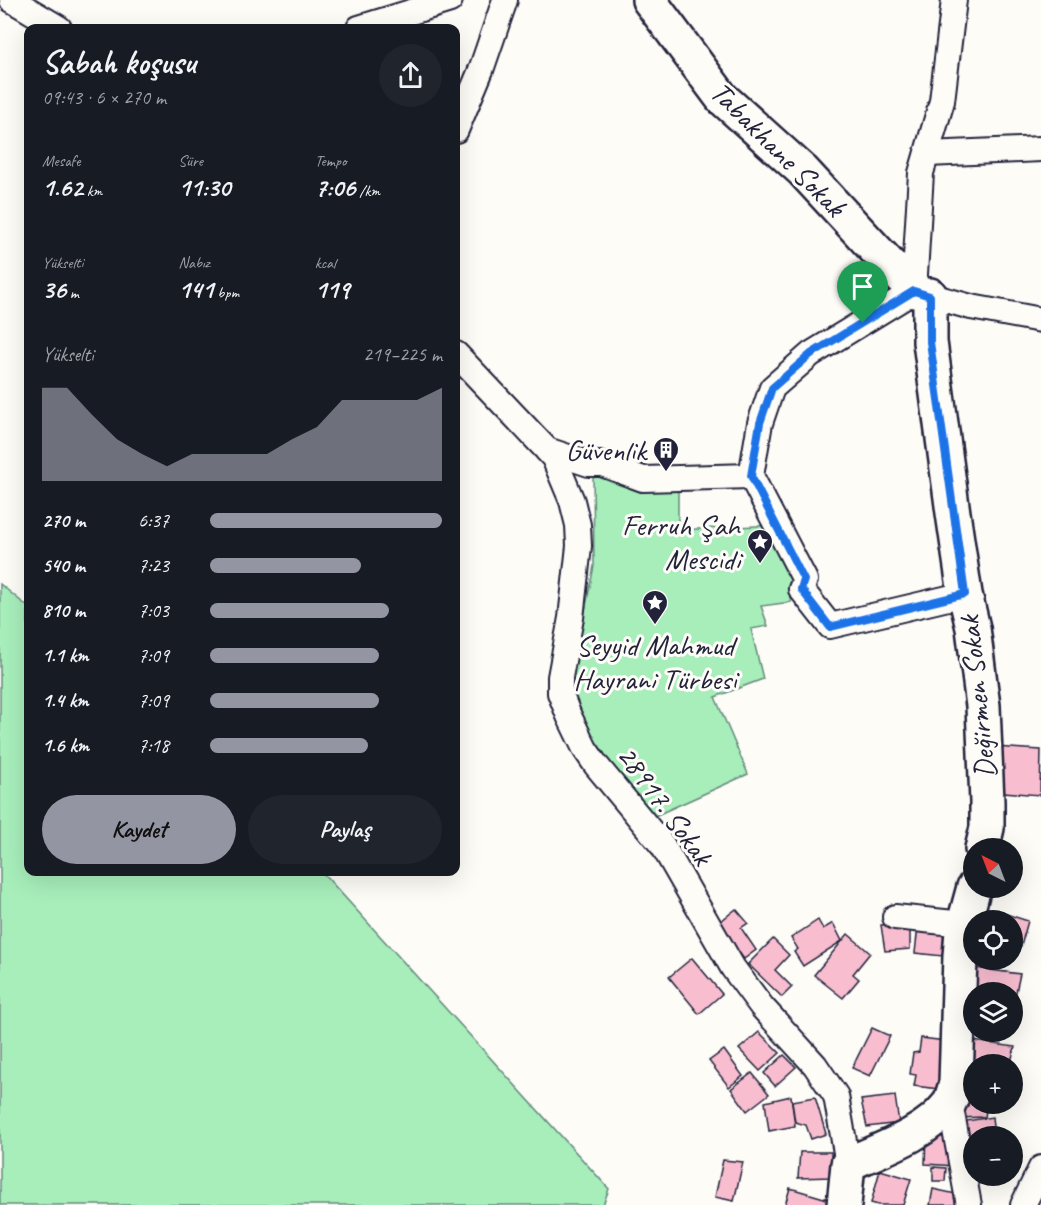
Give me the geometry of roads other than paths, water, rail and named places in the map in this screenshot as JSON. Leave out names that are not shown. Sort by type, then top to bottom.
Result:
[{"type":"street","points":[[12,0],[52,24]]},
{"type":"street","points":[[372,24],[450,0]]},
{"type":"street","points":[[460,120],[481,70],[505,0]]},
{"type":"street","name":"Tabakhane Sokak","points":[[649,0],[722,98],[803,171],[922,293]]},
{"type":"street","points":[[922,293],[921,173],[942,101],[954,0]]},
{"type":"street","points":[[927,154],[1041,149]]},
{"type":"street","points":[[965,594],[830,627],[801,589],[804,580],[751,476],[760,423],[772,388],[811,354],[922,293],[971,307],[1041,320]]},
{"type":"street","name":"Değirmen Sokak","points":[[922,293],[965,594],[973,628],[984,706],[987,810],[985,838]]},
{"type":"street","points":[[460,358],[547,450],[589,464],[602,464],[643,480],[751,476]]},
{"type":"street","name":"28917. Sokak","points":[[547,450],[554,458],[568,490],[578,525],[576,581],[560,677],[560,693],[569,716],[585,749],[596,765],[663,846],[733,968],[762,1007],[815,1065],[836,1096],[848,1164]]},
{"type":"street","points":[[895,917],[963,924]]},
{"type":"street","points":[[844,1205],[848,1164],[887,1147],[934,1120],[950,1103],[956,1083],[960,956],[963,932]]},
{"type":"street","points":[[950,1103],[969,1205]]},
{"type":"street","points":[[1023,1205],[1041,1168]]},
{"type":"place","name":"Güvenlik","points":[[666,473]]},
{"type":"place","name":"Ferruh Şah Mescidi","points":[[760,565]]},
{"type":"place","name":"Seyyid Mahmud Hayrani Türbesi","points":[[655,626]]}]
